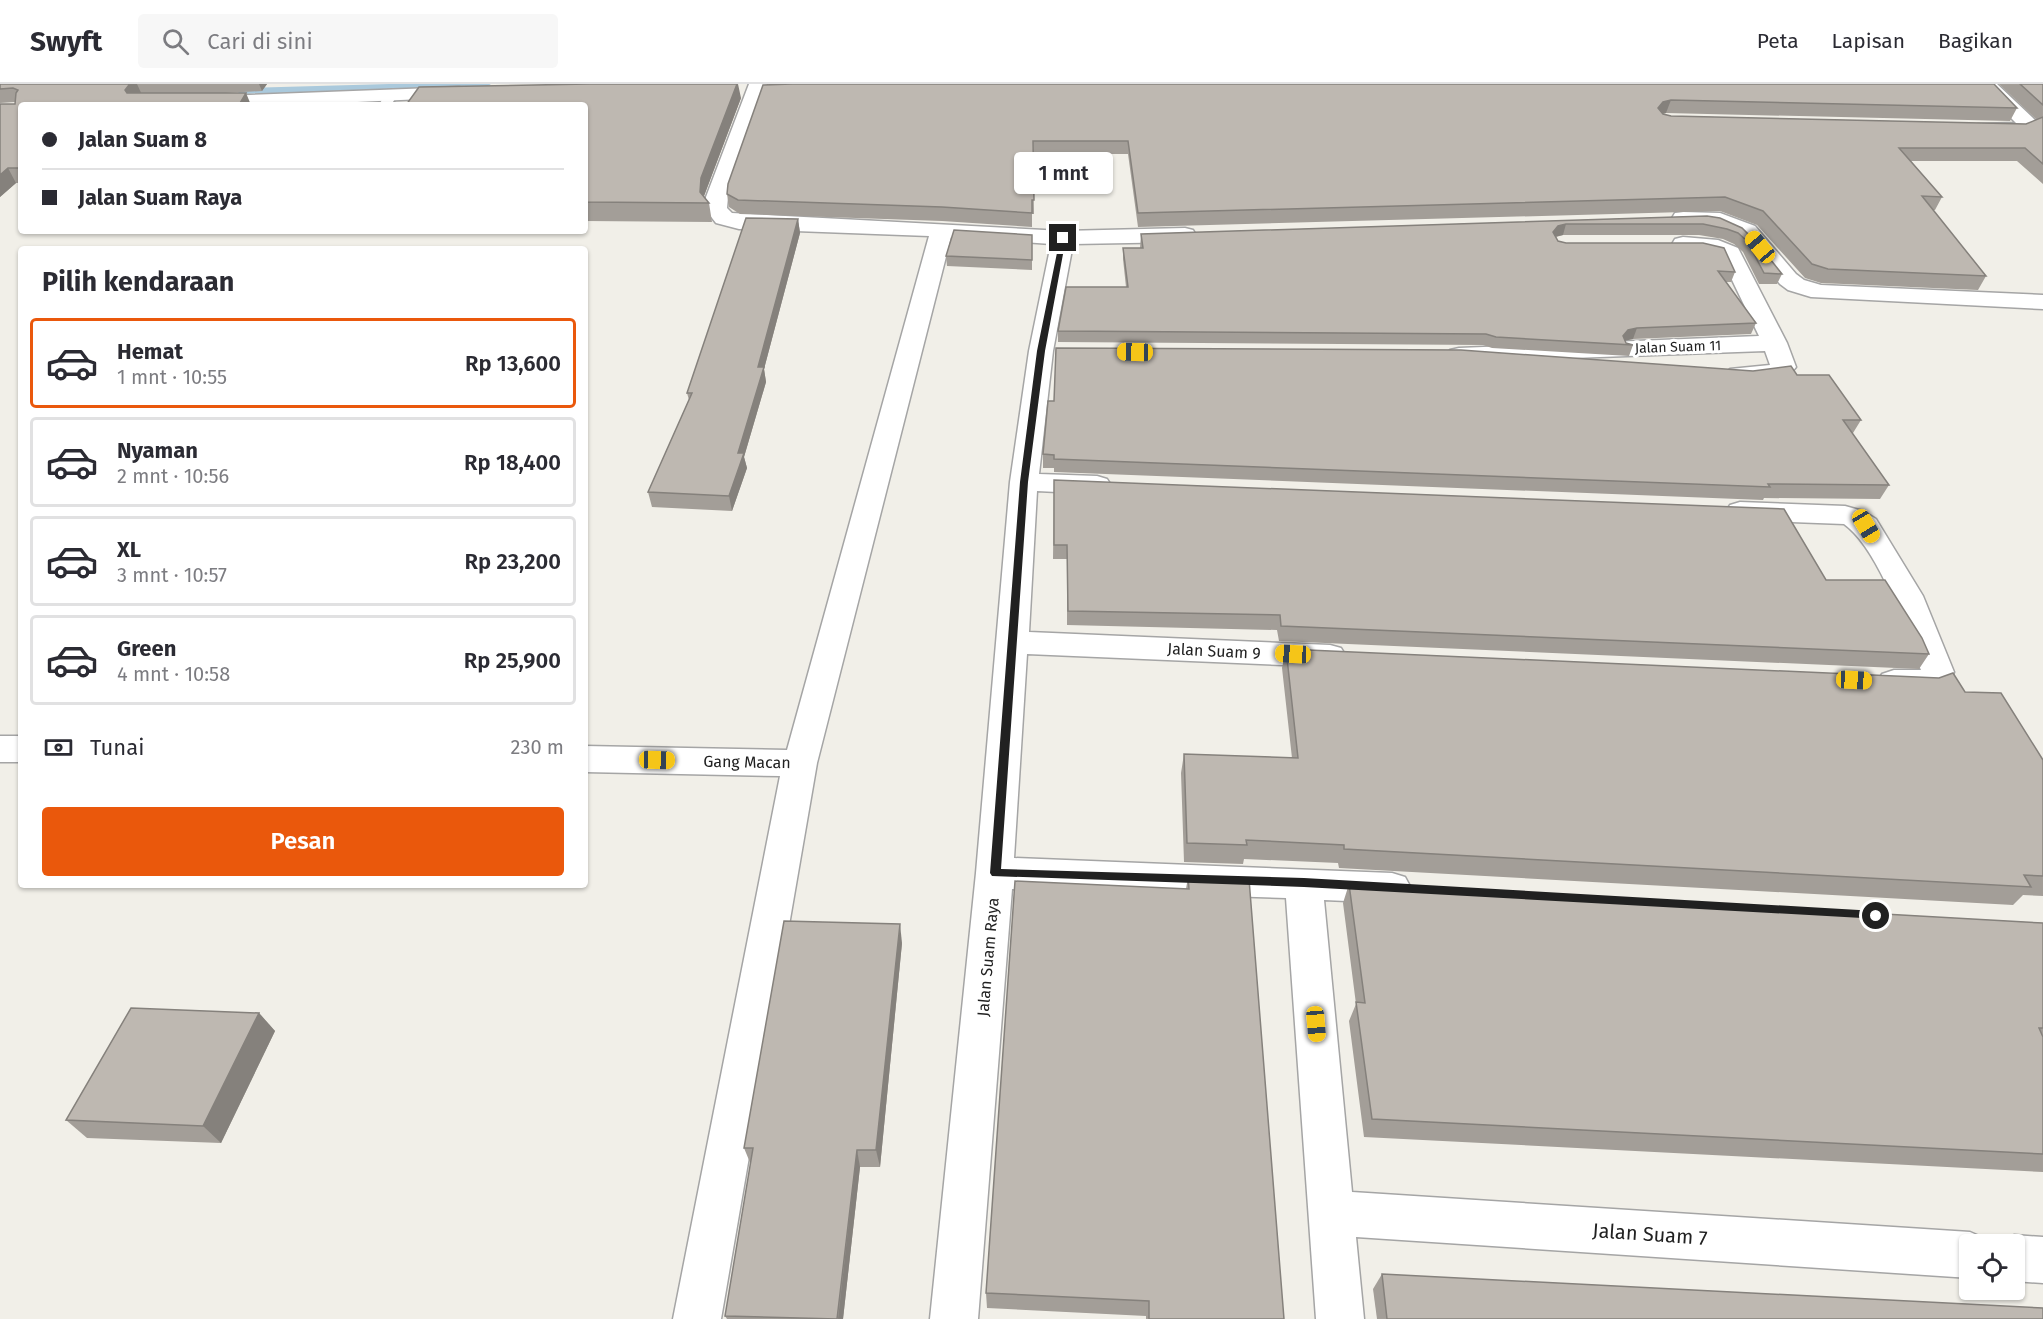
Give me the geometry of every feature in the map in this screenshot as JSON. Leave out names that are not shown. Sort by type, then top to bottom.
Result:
[{"type":"street","points":[[1972,128],[2019,129],[2028,124],[1986,84]]},
{"type":"street","points":[[756,87],[717,197],[716,209],[724,218],[739,222],[942,230],[1061,244],[1202,241]]},
{"type":"street","points":[[731,90],[756,87],[779,89]]},
{"type":"street","points":[[206,102],[393,93],[474,93]]},
{"type":"street","points":[[1657,219],[1703,218],[1733,223],[1747,231],[1788,279],[1796,285],[1819,292],[2043,302]]},
{"type":"street","points":[[697,1319],[800,763],[942,230]]},
{"type":"street","name":"Jalan Suam Raya","points":[[954,1319],[996,873],[1024,482],[1053,351],[1061,244]]},
{"type":"street","points":[[1663,244],[1699,244],[1718,247],[1730,253],[1784,367],[1780,370],[1747,374],[1711,372]]},
{"type":"street","name":"Jalan Suam 11","points":[[1676,370],[1450,355],[1775,344]]},
{"type":"street","points":[[1024,482],[1119,485]]},
{"type":"street","points":[[1714,510],[1853,517],[1866,526],[1908,596],[1938,672],[1936,679],[1924,683],[1865,680]]},
{"type":"street","name":"Jalan Suam 9","points":[[1012,642],[1355,657]]},
{"type":"street","points":[[0,749],[18,749]]},
{"type":"street","name":"Gang Macan","points":[[588,759],[800,763]]},
{"type":"street","points":[[996,873],[1304,883],[1424,890]]},
{"type":"street","points":[[1304,883],[1340,1319]]},
{"type":"street","name":"Jalan Suam 7","points":[[1331,1214],[1959,1254]]},
{"type":"street","points":[[2025,1259],[2043,1260]]},
{"type":"building","points":[[0,84],[133,84],[125,90],[127,93],[246,93],[241,102],[18,102],[18,168],[8,168],[0,175],[0,104],[15,104],[18,90],[0,89]]},
{"type":"building","points":[[737,84],[701,178],[700,192],[709,203],[588,202],[588,102],[408,102],[419,87]]},
{"type":"building","points":[[1994,84],[2017,108],[1671,100],[1663,102],[1658,108],[1663,114],[1671,116],[2026,124],[2043,117],[2043,164],[2025,148],[1899,148],[1942,197],[1922,196],[1986,276],[1828,269],[1812,264],[1763,211],[1725,197],[1138,213],[1128,141],[1033,141],[1034,200],[1032,200],[1032,213],[942,207],[738,200],[727,194],[728,184],[763,85]]},
{"type":"building","points":[[2020,84],[2043,84],[2043,105]]},
{"type":"building","points":[[1707,216],[1720,218],[1742,228],[1782,274],[1764,273],[1747,241],[1738,233],[1703,224],[1566,224],[1558,226],[1553,232],[1558,241],[1566,243],[1703,243],[1724,248],[1735,272],[1718,271],[1756,323],[1637,328],[1628,330],[1623,336],[1626,343],[1633,345],[1496,337],[1486,334],[1058,331],[1066,287],[1128,287],[1123,248],[1143,248],[1141,234]]},
{"type":"building","points":[[746,218],[798,219],[758,367],[764,367],[738,453],[744,453],[729,496],[648,492],[692,393],[687,393]]},
{"type":"building","points":[[954,230],[1032,235],[1032,260],[946,256]]},
{"type":"building","points":[[1056,348],[1461,350],[1753,371],[1791,366],[1797,375],[1829,375],[1861,420],[1843,420],[1889,485],[1768,484],[1770,487],[1054,459],[1054,455],[1043,454],[1048,401],[1054,401]]},
{"type":"building","points":[[1054,480],[1784,509],[1826,580],[1885,580],[1922,638],[1929,654],[1281,626],[1280,615],[1068,611],[1067,545],[1054,545]]},
{"type":"building","points":[[1286,649],[1939,678],[1953,673],[1965,692],[2001,693],[2043,760],[2043,876],[2024,875],[2031,887],[1344,849],[1344,845],[1246,840],[1247,845],[1187,843],[1184,754],[1298,758]]},
{"type":"building","points":[[1188,877],[1249,879],[1284,1319],[1149,1319],[1149,1301],[986,1293],[1015,881],[1189,889]]},
{"type":"building","points":[[1349,884],[2043,923],[2043,1028],[2039,1028],[2043,1037],[2043,1154],[1372,1119],[1356,1002],[1365,1003]]},
{"type":"building","points":[[784,921],[900,924],[876,1150],[857,1150],[837,1319],[725,1316],[753,1148],[744,1148]]},
{"type":"building","points":[[131,1008],[259,1013],[203,1126],[66,1120]]},
{"type":"building","points":[[1382,1274],[2043,1308],[2043,1319],[1387,1319]]},
{"type":"waterway","points":[[241,91],[486,84]]},
{"type":"route","points":[[1063,238],[1041,351],[1024,482],[996,873],[1304,883],[1876,916]]}]
